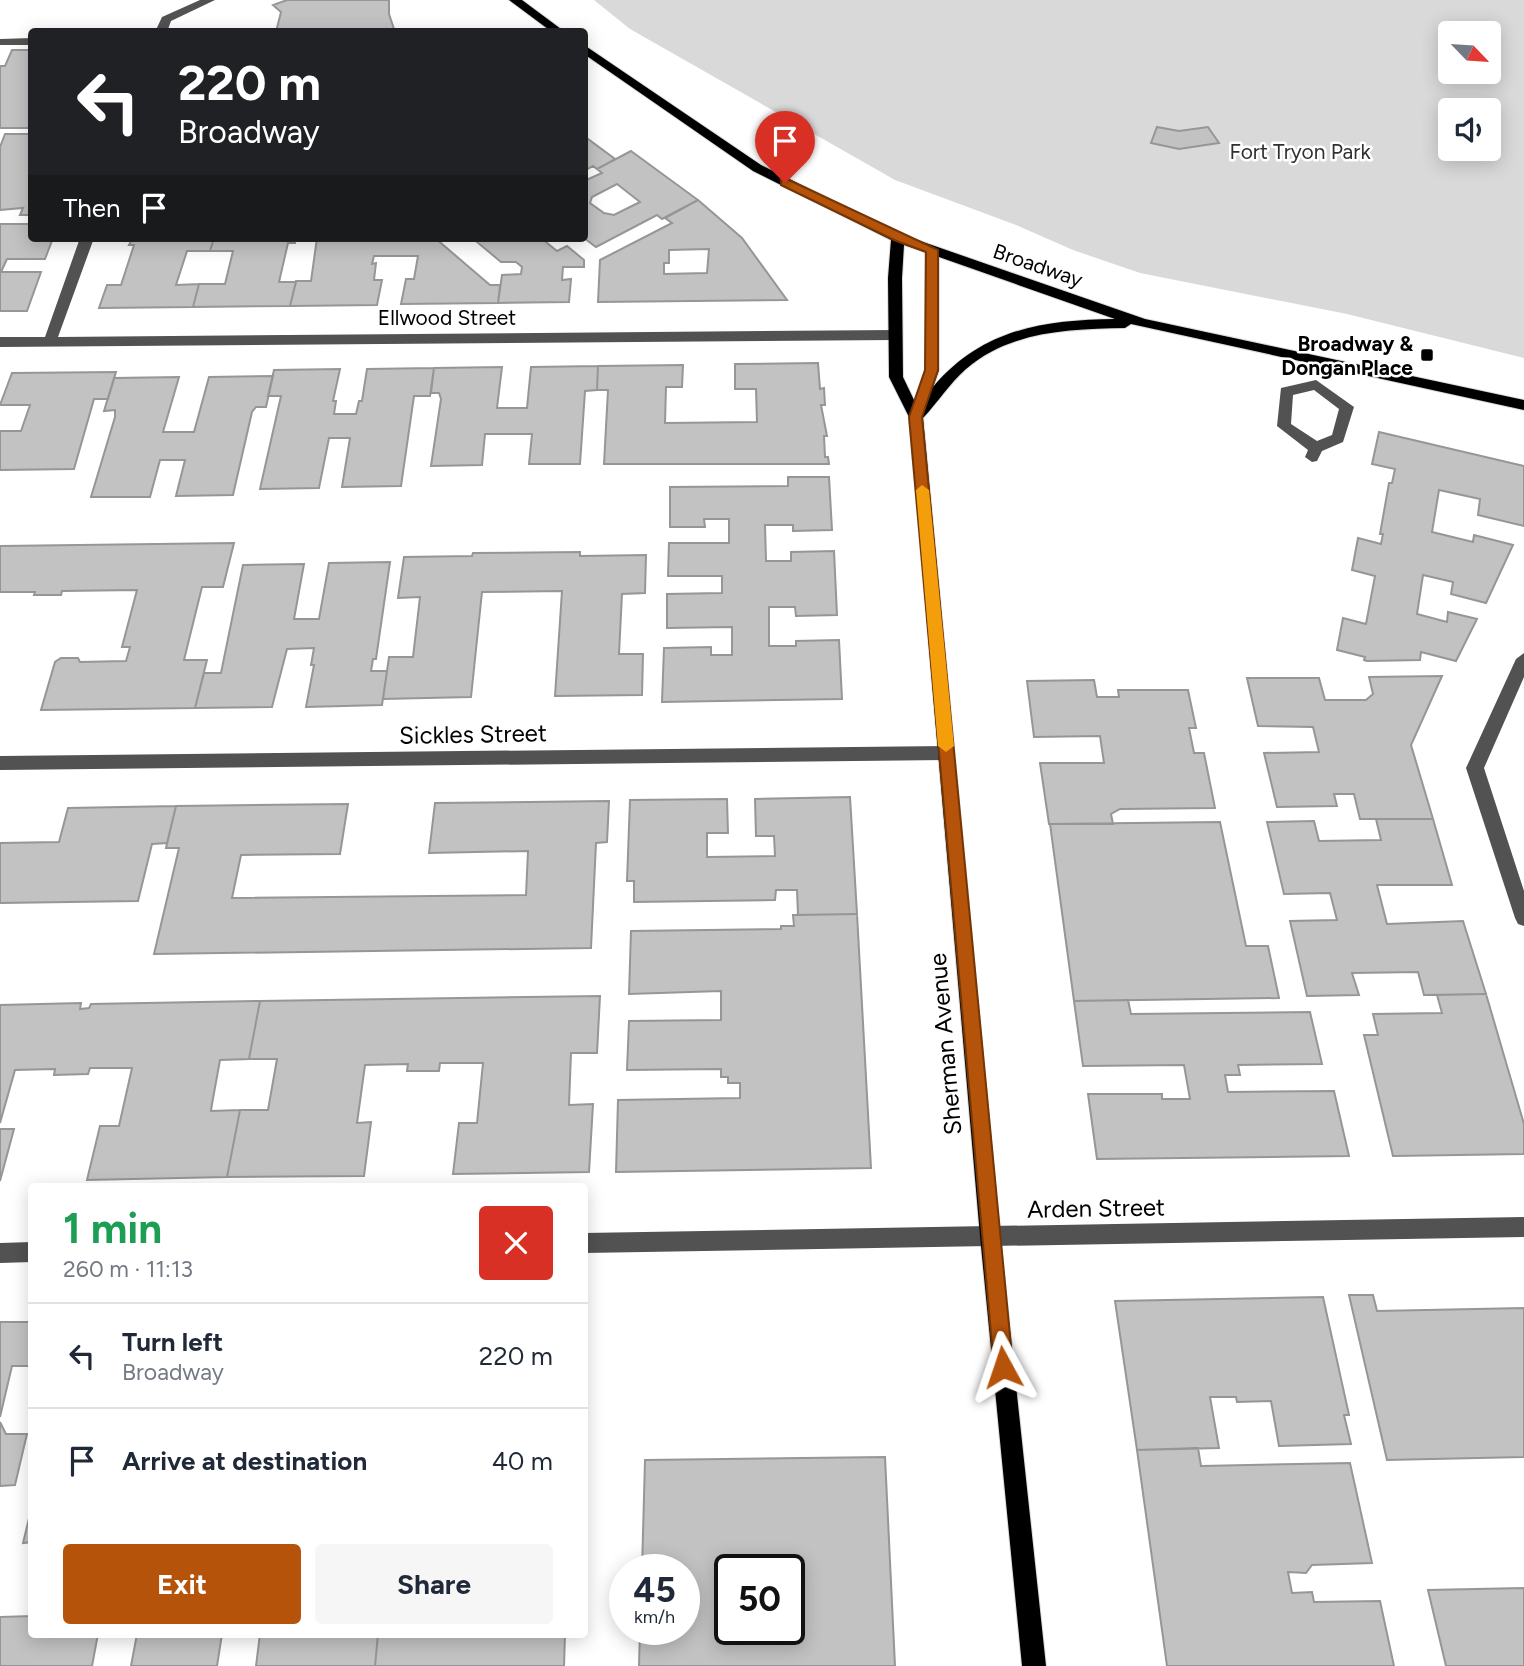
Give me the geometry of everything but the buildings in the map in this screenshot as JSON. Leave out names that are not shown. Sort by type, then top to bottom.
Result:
[{"type":"main road","points":[[515,0],[555,28]]},
{"type":"main road","name":"Broadway","points":[[588,51],[757,168],[898,238],[1142,323],[1524,405]]},
{"type":"main road","name":"Sherman Avenue","points":[[898,238],[896,377],[916,417],[990,1236],[1034,1666]]},
{"type":"main road","name":"Sherman Avenue","points":[[916,417],[932,370],[932,250]]},
{"type":"main road","points":[[916,417],[936,397],[951,376],[969,359],[992,345],[1026,333],[1071,324],[1142,323]]},
{"type":"street","points":[[163,28],[166,19],[209,0]]},
{"type":"street","points":[[0,41],[28,41]]},
{"type":"street","points":[[50,341],[86,242]]},
{"type":"street","name":"Ellwood Street","points":[[0,342],[895,335]]},
{"type":"street","points":[[1317,385],[1323,362]]},
{"type":"street","points":[[1317,385],[1347,407],[1338,438],[1314,452],[1284,426],[1286,391],[1317,385]]},
{"type":"street","points":[[1524,659],[1475,768],[1524,918]]},
{"type":"street","name":"Sickles Street","points":[[0,763],[947,753]]},
{"type":"street","name":"Arden Street","points":[[588,1243],[1524,1227]]},
{"type":"street","points":[[0,1253],[28,1252]]},
{"type":"green space","name":"Fort Tryon Park","points":[[594,0],[1524,0],[1524,358],[1347,314],[1140,273],[1073,250],[1016,225],[895,180],[630,29]]},
{"type":"slow traffic","points":[[922,490],[946,746]]},
{"type":"place","name":"Broadway & Dongan Place","points":[[1427,355]]},
{"type":"route","points":[[785,183],[898,238],[932,250],[932,370],[916,417],[1003,1367]]}]
